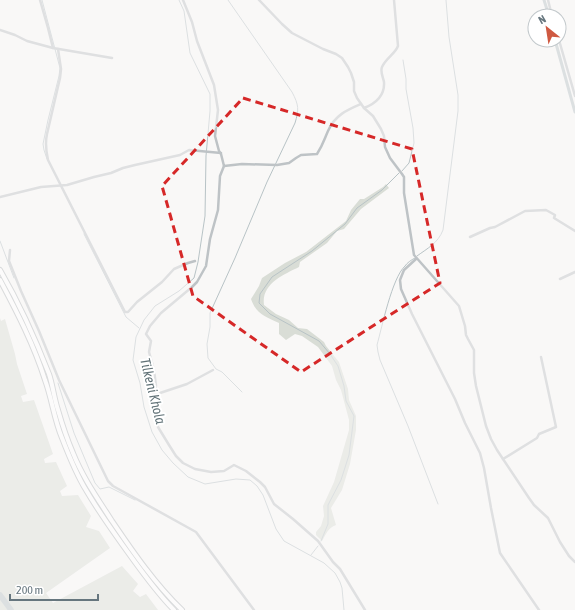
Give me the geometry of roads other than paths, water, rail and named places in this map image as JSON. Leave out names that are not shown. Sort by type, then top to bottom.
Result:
[{"type":"main road","points":[[0,270],[12,291],[40,351],[49,376],[65,432],[90,487],[149,573],[166,594],[182,610]]},
{"type":"main road","points":[[0,280],[23,325],[46,380],[61,436],[78,476],[86,491],[119,541],[145,577],[174,610]]},
{"type":"street","points":[[40,0],[61,69],[45,142],[48,160],[125,312],[128,312],[137,302],[162,282],[174,269],[195,261]]},
{"type":"street","points":[[184,0],[197,41],[214,85],[218,110],[215,136],[224,166],[220,176],[218,210],[210,239],[206,266],[197,282],[161,313],[150,326],[146,334],[151,340],[149,352],[154,370],[156,386],[153,396],[158,427],[176,456],[183,463],[195,469],[211,472],[224,471],[234,465],[246,471],[260,482],[265,487],[274,504],[318,541],[340,569],[364,610]]},
{"type":"street","points":[[258,0],[292,33],[336,54],[342,58],[348,66],[354,82],[354,90],[357,98],[382,129],[385,147],[390,158],[404,177],[404,193],[414,255],[458,306],[465,326],[466,335],[474,350],[474,372],[476,386],[486,426],[491,439],[534,505],[548,518],[560,542],[575,562]]},
{"type":"street","points":[[364,108],[378,100],[382,94],[384,88],[384,81],[381,72],[382,66],[397,50],[398,46],[394,0]]},
{"type":"street","points":[[0,30],[27,41],[55,49],[112,58]]},
{"type":"street","points":[[561,48],[575,96]]},
{"type":"street","points":[[224,166],[242,164],[277,165],[289,163],[301,155],[317,154],[322,147],[328,130],[334,121],[342,113],[361,104]]},
{"type":"street","points":[[0,197],[41,187],[67,186],[123,168],[180,155],[189,150],[221,154]]},
{"type":"street","points":[[470,237],[495,227],[525,211],[546,210],[555,215],[554,218],[575,231]]},
{"type":"street","points":[[10,250],[10,260],[25,301],[59,380],[108,480],[113,486],[196,532],[254,610]]},
{"type":"street","points":[[416,259],[404,270],[400,280],[401,289],[480,453],[500,552],[539,610]]},
{"type":"street","points":[[560,279],[575,272]]},
{"type":"street","points":[[503,459],[537,438],[539,434],[556,427],[541,357]]},
{"type":"street","points":[[153,396],[187,384],[213,370]]},
{"type":"waterway","points":[[42,0],[60,68],[43,144],[47,159]]},
{"type":"waterway","name":"Tilkeni Khola","points":[[179,0],[184,11],[190,53],[210,94],[206,156],[205,216],[194,278],[179,291],[155,306],[144,320],[136,337],[133,360],[140,383],[144,407],[152,432],[162,450],[188,477],[205,484],[236,479],[250,480],[257,486],[263,495],[276,529],[284,541],[324,563],[335,573],[342,588],[344,610]]},
{"type":"waterway","points":[[228,0],[292,92],[298,108],[295,123],[267,182],[210,313],[210,327],[207,344],[208,358],[216,369],[222,372],[242,392]]},
{"type":"waterway","points":[[417,256],[429,248],[441,235],[443,230],[458,111],[458,95],[449,37],[446,0]]},
{"type":"waterway","points":[[544,0],[546,8]]},
{"type":"waterway","points":[[557,48],[575,112]]},
{"type":"waterway","points":[[402,171],[409,163],[414,143],[403,60]]},
{"type":"waterway","points":[[321,541],[328,524],[328,505],[341,480],[349,455],[354,416],[346,401],[344,386],[338,366],[330,354],[319,341],[270,314],[259,303],[260,294],[272,277],[312,251],[345,224],[357,208],[382,190],[399,173]]},
{"type":"waterway","points":[[84,234],[126,317],[139,328]]},
{"type":"waterway","points":[[0,241],[14,278]]},
{"type":"waterway","points":[[415,258],[400,272],[396,281],[388,303],[377,345],[380,360],[408,426],[438,504]]},
{"type":"waterway","points":[[58,383],[74,433],[95,483],[100,489],[109,487],[135,500]]},
{"type":"waterway","points":[[311,555],[318,546]]},
{"type":"waterway","points":[[0,595],[11,610]]}]
